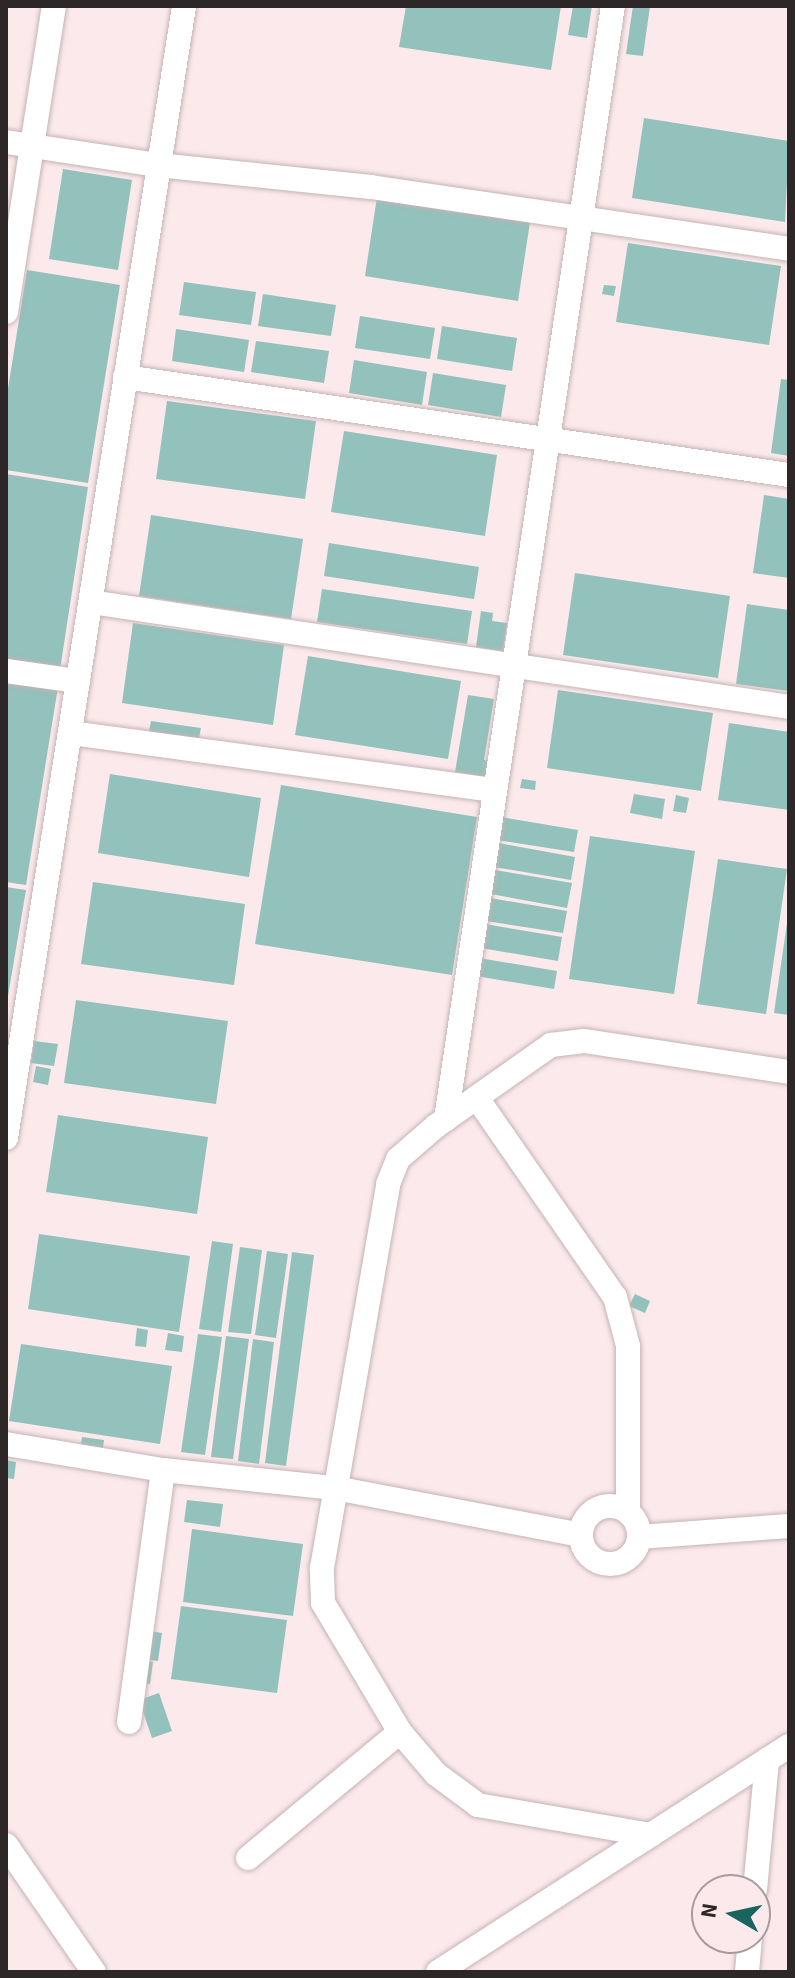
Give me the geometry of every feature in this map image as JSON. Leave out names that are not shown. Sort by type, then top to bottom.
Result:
[{"type":"lane","points":[[6,312],[54,6]]},
{"type":"lane","points":[[6,1138],[184,6]]},
{"type":"lane","points":[[446,1119],[613,6]]},
{"type":"lane","points":[[6,142],[158,165],[371,187],[789,249]]},
{"type":"lane","points":[[125,377],[789,475]]},
{"type":"lane","points":[[91,602],[789,707]]},
{"type":"lane","points":[[6,671],[78,681]]},
{"type":"lane","points":[[71,733],[493,790]]},
{"type":"lane","points":[[651,1835],[478,1805],[436,1774],[400,1732],[323,1603],[322,1568],[388,1184],[398,1159],[446,1119],[551,1045],[584,1041],[789,1072]]},
{"type":"lane","points":[[477,1098],[615,1297],[628,1346],[628,1512]]},
{"type":"lane","points":[[6,1444],[163,1470],[335,1488],[581,1535]]},
{"type":"lane","points":[[129,1722],[163,1470]]},
{"type":"lane","points":[[616,1506],[635,1520],[639,1537],[632,1554],[611,1565],[589,1556],[581,1535],[584,1521],[592,1512],[616,1506]]},
{"type":"lane","points":[[639,1537],[789,1526]]},
{"type":"lane","points":[[248,1858],[400,1732]]},
{"type":"lane","points":[[438,1972],[789,1746]]},
{"type":"lane","points":[[756,1874],[767,1760]]},
{"type":"lane","points":[[6,1845],[94,1972]]},
{"type":"building","points":[[406,6],[561,6],[551,70],[399,47]]},
{"type":"building","points":[[573,6],[592,6],[587,38],[568,35]]},
{"type":"building","points":[[633,6],[650,6],[643,56],[626,54]]},
{"type":"building","points":[[644,118],[789,141],[785,222],[632,198]]},
{"type":"building","points":[[63,169],[132,180],[118,270],[49,259]]},
{"type":"building","points":[[377,197],[530,222],[518,301],[365,276]]},
{"type":"building","points":[[628,243],[781,266],[769,345],[616,322]]},
{"type":"building","points":[[27,270],[120,285],[88,483],[6,470],[6,401]]},
{"type":"building","points":[[184,282],[256,292],[251,325],[179,315]]},
{"type":"building","points":[[604,285],[616,286],[614,296],[602,294]]},
{"type":"building","points":[[263,294],[336,305],[331,336],[258,326]]},
{"type":"building","points":[[360,316],[435,328],[430,359],[355,348]]},
{"type":"building","points":[[442,326],[517,338],[512,371],[437,359]]},
{"type":"building","points":[[176,329],[249,340],[244,372],[172,361]]},
{"type":"building","points":[[256,341],[329,351],[324,383],[251,372]]},
{"type":"building","points":[[354,360],[427,372],[422,405],[349,393]]},
{"type":"building","points":[[433,373],[506,385],[501,417],[428,405]]},
{"type":"building","points":[[781,379],[789,380],[789,456],[771,453]]},
{"type":"building","points":[[167,401],[316,421],[305,499],[156,479]]},
{"type":"building","points":[[344,431],[497,455],[485,536],[331,512]]},
{"type":"building","points":[[6,474],[88,487],[60,670],[6,662]]},
{"type":"building","points":[[764,495],[789,499],[789,578],[753,573]]},
{"type":"building","points":[[151,515],[303,539],[291,619],[139,596]]},
{"type":"building","points":[[329,543],[479,567],[474,599],[324,576]]},
{"type":"building","points":[[575,573],[730,596],[718,678],[563,655]]},
{"type":"building","points":[[322,589],[472,611],[467,644],[317,622]]},
{"type":"building","points":[[747,604],[789,610],[789,691],[736,684]]},
{"type":"building","points":[[481,611],[493,613],[492,621],[507,623],[503,651],[476,647]]},
{"type":"building","points":[[133,623],[284,645],[273,725],[122,703]]},
{"type":"building","points":[[308,656],[461,681],[448,759],[295,735]]},
{"type":"building","points":[[6,679],[58,687],[26,885],[6,882]]},
{"type":"building","points":[[558,690],[713,713],[701,791],[547,768]]},
{"type":"building","points":[[468,695],[494,699],[484,760],[490,761],[487,777],[455,772]]},
{"type":"building","points":[[151,721],[201,728],[198,744],[148,736]]},
{"type":"building","points":[[729,723],[789,732],[789,810],[718,800]]},
{"type":"building","points":[[110,774],[261,798],[249,877],[98,853]]},
{"type":"building","points":[[522,779],[536,781],[535,790],[520,788]]},
{"type":"building","points":[[281,785],[477,817],[452,975],[255,944]]},
{"type":"building","points":[[634,794],[665,799],[662,819],[630,813]]},
{"type":"building","points":[[676,795],[689,798],[686,813],[673,811]]},
{"type":"building","points":[[501,817],[578,830],[574,852],[497,840]]},
{"type":"building","points":[[590,836],[695,851],[674,994],[569,979]]},
{"type":"building","points":[[498,843],[575,857],[571,880],[494,867]]},
{"type":"building","points":[[718,859],[787,869],[766,1014],[697,1004]]},
{"type":"building","points":[[495,870],[572,883],[567,908],[491,894]]},
{"type":"building","points":[[93,882],[245,904],[234,985],[81,964]]},
{"type":"building","points":[[6,887],[26,890],[8,996],[6,996]]},
{"type":"building","points":[[490,898],[567,911],[563,933],[486,921]]},
{"type":"building","points":[[789,923],[789,1015],[774,1013]]},
{"type":"building","points":[[485,924],[562,937],[558,961],[481,948]]},
{"type":"building","points":[[479,958],[557,971],[554,989],[476,976]]},
{"type":"building","points":[[76,1000],[228,1021],[216,1104],[64,1083]]},
{"type":"building","points":[[34,1041],[58,1044],[54,1066],[31,1063]]},
{"type":"building","points":[[36,1066],[51,1069],[48,1085],[33,1082]]},
{"type":"building","points":[[58,1115],[208,1137],[197,1214],[46,1192]]},
{"type":"building","points":[[39,1234],[190,1256],[179,1332],[28,1309]]},
{"type":"building","points":[[212,1241],[233,1244],[221,1332],[199,1329]]},
{"type":"building","points":[[240,1247],[262,1250],[251,1334],[228,1332]]},
{"type":"building","points":[[267,1251],[288,1254],[276,1338],[255,1335]]},
{"type":"building","points":[[292,1252],[314,1255],[286,1466],[265,1463]]},
{"type":"building","points":[[635,1294],[650,1301],[645,1313],[629,1306]]},
{"type":"building","points":[[137,1328],[148,1330],[146,1347],[135,1346]]},
{"type":"building","points":[[168,1333],[184,1336],[182,1352],[165,1350]]},
{"type":"building","points":[[198,1334],[222,1337],[205,1455],[181,1452]]},
{"type":"building","points":[[226,1336],[249,1339],[233,1459],[211,1457]]},
{"type":"building","points":[[253,1339],[274,1342],[259,1464],[238,1461]]},
{"type":"building","points":[[21,1344],[172,1366],[160,1444],[9,1421]]},
{"type":"building","points":[[82,1437],[104,1440],[102,1454],[80,1451]]},
{"type":"building","points":[[6,1460],[16,1462],[14,1479],[6,1478]]},
{"type":"building","points":[[187,1500],[223,1504],[220,1527],[184,1522]]},
{"type":"building","points":[[192,1529],[303,1544],[293,1616],[183,1602]]},
{"type":"building","points":[[181,1606],[287,1620],[277,1693],[171,1679]]},
{"type":"building","points":[[144,1630],[162,1633],[158,1661],[140,1659]]},
{"type":"building","points":[[142,1660],[153,1662],[150,1684],[138,1682]]},
{"type":"building","points":[[159,1693],[172,1731],[152,1738],[139,1700]]}]
